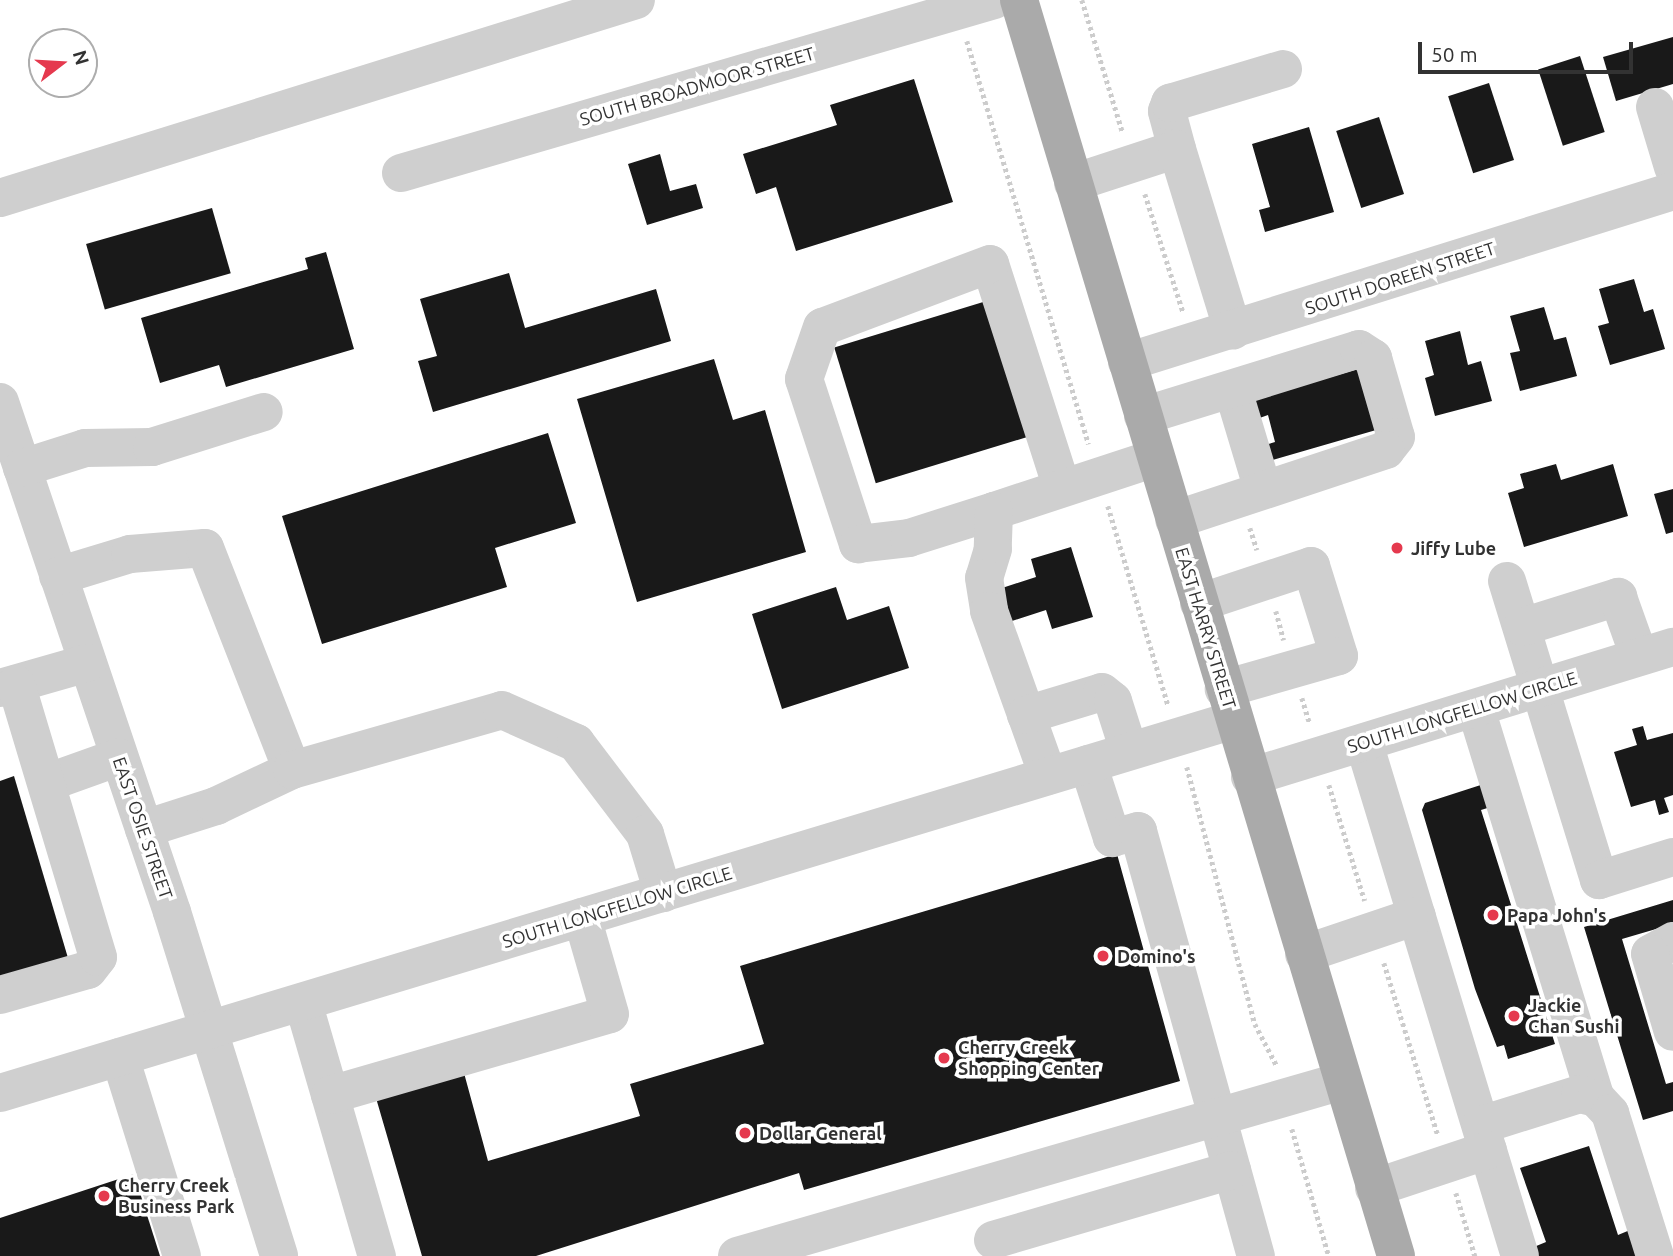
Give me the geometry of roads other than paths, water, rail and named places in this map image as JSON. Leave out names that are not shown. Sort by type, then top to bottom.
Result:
[{"type":"main road","name":"EAST HARRY STREET","points":[[1019,0],[1395,1256]]},
{"type":"street","points":[[0,198],[636,0]]},
{"type":"street","name":"SOUTH BROADMOOR STREET","points":[[401,173],[994,0]]},
{"type":"street","points":[[1233,331],[1167,111],[1170,103],[1283,69]]},
{"type":"street","points":[[1655,107],[1673,167]]},
{"type":"street","points":[[1073,183],[1177,149]]},
{"type":"street","name":"SOUTH DOREEN STREET","points":[[1127,362],[1354,295],[1673,191]]},
{"type":"street","points":[[1062,488],[990,264],[822,327],[804,379],[858,544],[909,538],[1155,458]]},
{"type":"street","points":[[1174,520],[1393,444],[1396,437],[1354,295]]},
{"type":"street","points":[[1143,416],[1359,349],[1373,358]]},
{"type":"street","points":[[1233,390],[1252,494]]},
{"type":"street","name":"EAST OSIE STREET","points":[[0,402],[144,829],[279,1256]]},
{"type":"street","points":[[22,468],[85,448],[152,447],[264,412]]},
{"type":"street","points":[[994,510],[993,549],[984,578],[989,611],[1048,776]]},
{"type":"street","points":[[58,576],[130,554],[205,548],[292,770]]},
{"type":"street","name":"SOUTH LONGFELLOW CIRCLE","points":[[0,1093],[1178,737],[1229,704],[1293,669],[1339,656],[1311,566],[1267,583],[1199,603]]},
{"type":"street","points":[[1507,581],[1599,880],[1673,857]]},
{"type":"street","points":[[1522,626],[1618,597],[1656,651]]},
{"type":"street","name":"SOUTH LONGFELLOW CIRCLE","points":[[1250,776],[1541,689],[1656,651]]},
{"type":"street","points":[[0,995],[88,970],[98,957],[49,782],[5,687],[88,663]]},
{"type":"street","points":[[1026,715],[1102,692],[1113,701],[1129,751]]},
{"type":"street","points":[[1476,709],[1596,1098],[1610,1114],[1655,1256]]},
{"type":"street","points":[[144,829],[216,806],[292,770],[502,710],[576,743],[645,834],[663,893]]},
{"type":"street","points":[[1364,743],[1520,1256]]},
{"type":"street","points":[[49,782],[120,757]]},
{"type":"street","points":[[1088,764],[1112,838],[1138,831],[1256,1256]]},
{"type":"street","points":[[1304,954],[1417,916]]},
{"type":"street","points":[[330,1095],[610,1014],[582,917]]},
{"type":"street","points":[[1673,941],[1650,954],[1673,1032]]},
{"type":"street","points":[[303,1002],[377,1256]]},
{"type":"street","points":[[120,1057],[182,1256]]},
{"type":"street","points":[[737,1256],[1342,1081]]},
{"type":"street","points":[[1374,1188],[1447,1164],[1484,1137],[1580,1094],[1596,1098]]},
{"type":"street","points":[[993,1240],[1232,1170]]},
{"type":"place","name":"Jiffy Lube","points":[[1397,548]]},
{"type":"place","name":"Papa John's","points":[[1493,915]]},
{"type":"place","name":"Domino's","points":[[1103,956]]},
{"type":"place","name":"Jackie Chan Sushi","points":[[1514,1016]]},
{"type":"place","name":"Cherry Creek Shopping Center","points":[[944,1058]]},
{"type":"place","name":"Dollar General","points":[[745,1133]]},
{"type":"place","name":"Cherry Creek Business Park","points":[[104,1196]]}]
